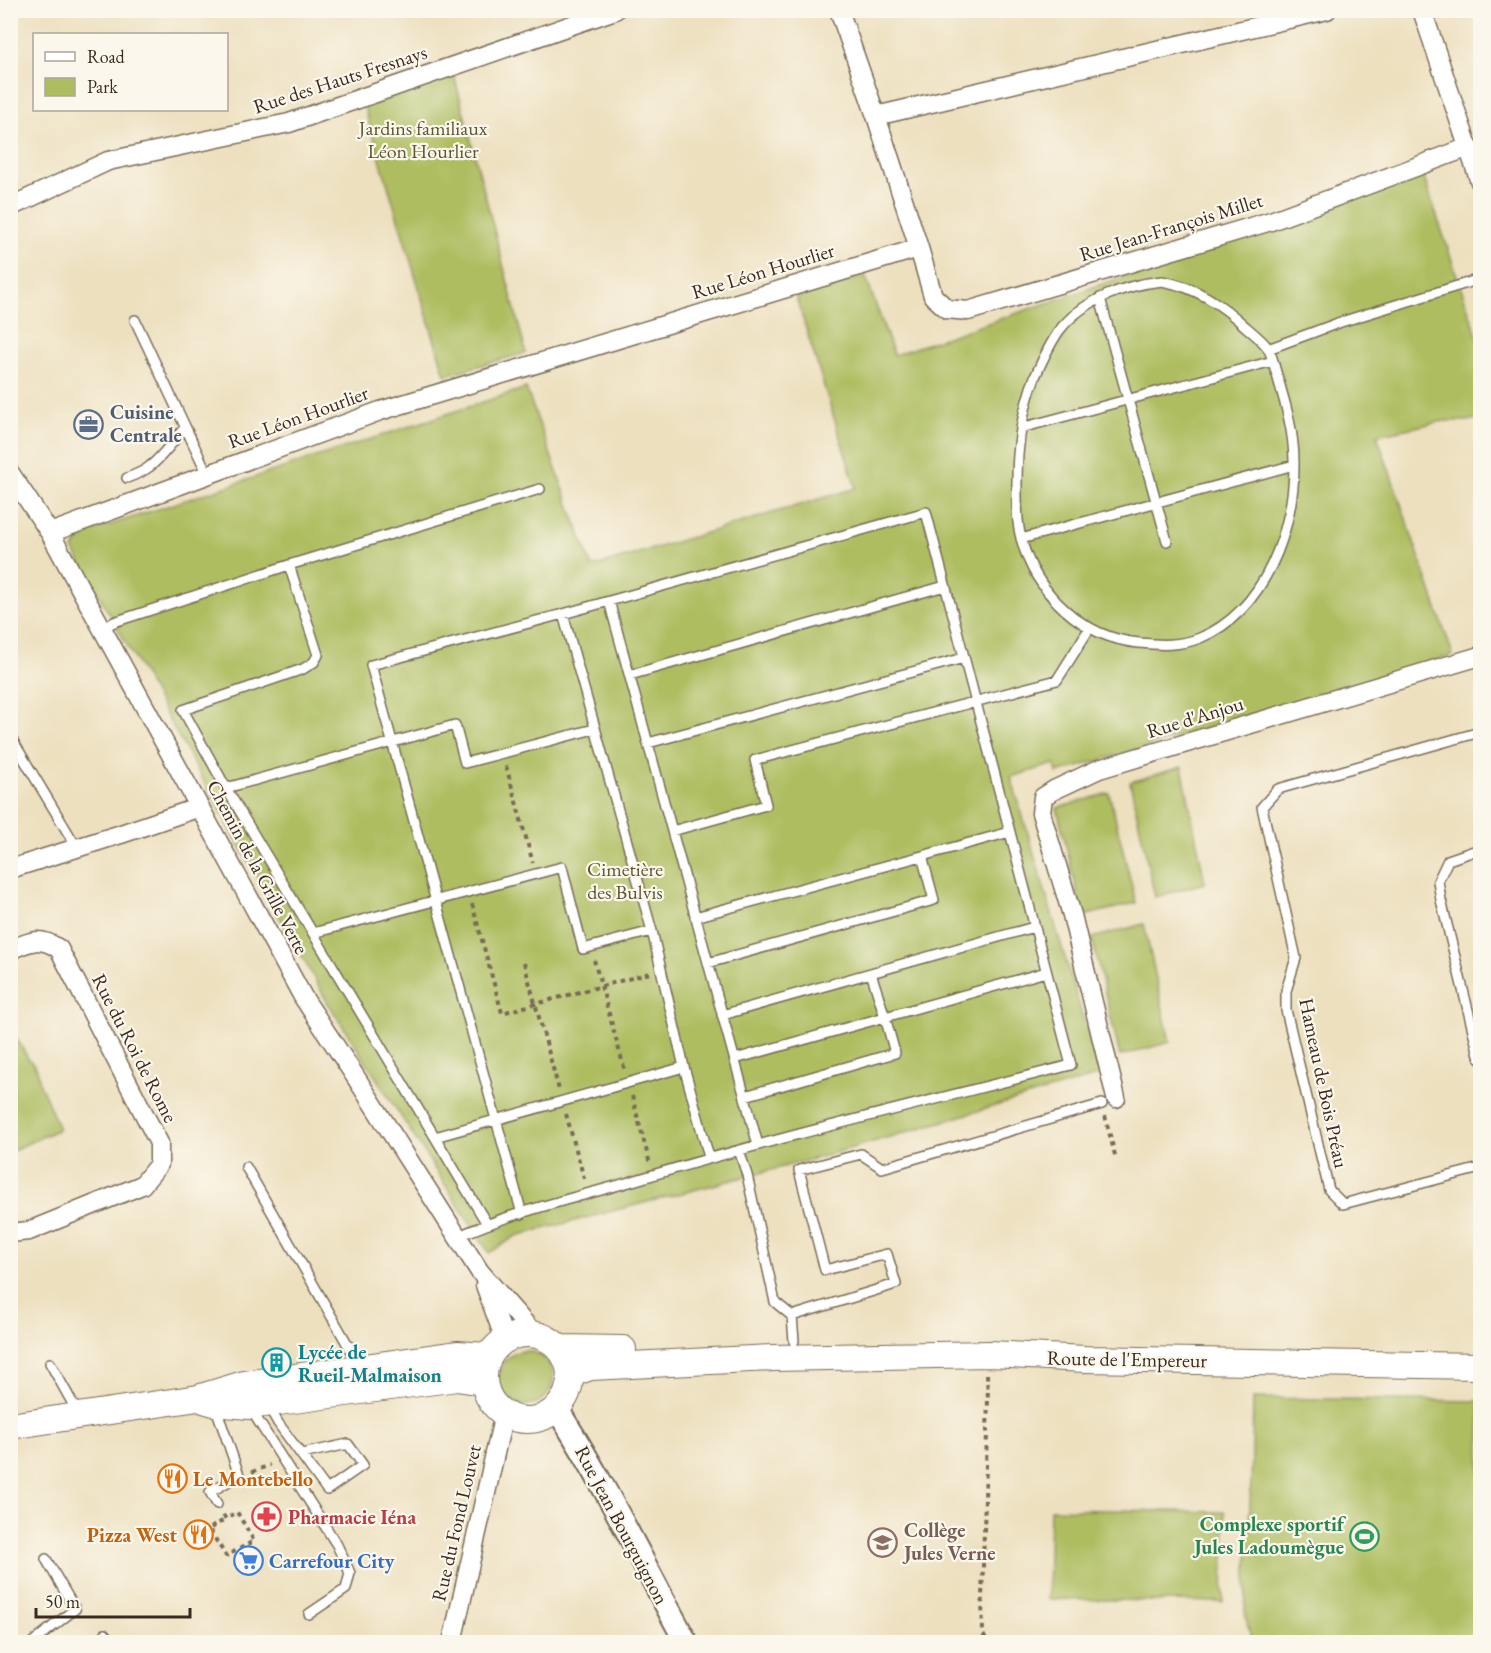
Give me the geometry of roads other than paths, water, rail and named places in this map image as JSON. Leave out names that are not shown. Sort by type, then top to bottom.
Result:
[{"type":"main road","points":[[206,1400],[244,1384],[496,1348],[519,1334],[534,1334],[548,1339],[559,1348],[567,1361],[570,1374],[566,1394],[555,1410],[543,1417],[530,1420],[517,1419],[504,1414],[494,1405],[483,1382],[483,1370],[496,1348]]},
{"type":"main road","name":"Route de l'Empereur","points":[[559,1348],[679,1349],[773,1358]]},
{"type":"main road","name":"Route de l'Empereur","points":[[570,1374],[591,1367],[773,1358],[990,1354],[1085,1359],[1480,1366]]},
{"type":"main road","points":[[10,1426],[206,1400],[258,1405],[457,1378],[483,1382]]},
{"type":"street","name":"Rue des Hauts Fresnays","points":[[10,207],[108,161],[289,123],[615,10]]},
{"type":"street","points":[[839,10],[919,248]]},
{"type":"street","points":[[876,116],[1327,10]]},
{"type":"street","points":[[1422,10],[1480,182]]},
{"type":"street","name":"Rue Jean-François Millet","points":[[919,248],[933,296],[947,309],[968,311],[1271,221],[1469,147]]},
{"type":"street","name":"Rue Léon Hourlier","points":[[50,533],[207,473],[380,411],[919,248]]},
{"type":"street","name":"Chemin de la Grille Verte","points":[[10,473],[50,533],[303,997],[356,1076],[480,1272],[534,1334]]},
{"type":"street","name":"Rue d'Anjou","points":[[1109,1101],[1071,915],[1041,813],[1043,797],[1098,769],[1480,656]]},
{"type":"street","points":[[10,869],[200,807]]},
{"type":"street","name":"Rue du Roi de Rome","points":[[10,950],[30,941],[48,941],[59,949],[159,1143],[159,1164],[142,1185],[29,1230],[10,1233]]},
{"type":"street","name":"Chemin de la Grille Verte","points":[[480,1272],[496,1314],[496,1348]]},
{"type":"street","name":"Rue Jean Bourguignon","points":[[555,1410],[562,1417],[602,1481],[638,1555],[686,1642]]},
{"type":"street","name":"Rue du Fond Louvet","points":[[452,1642],[504,1414]]},
{"type":"lane","points":[[1268,349],[1341,322],[1480,279]]},
{"type":"lane","points":[[1147,282],[1176,283],[1213,299],[1268,349],[1273,361],[1289,418],[1294,465],[1289,513],[1276,552],[1248,602],[1222,626],[1197,639],[1164,645],[1122,642],[1089,629],[1061,607],[1038,578],[1029,562],[1021,538],[1017,503],[1017,452],[1030,388],[1053,339],[1069,319],[1100,298],[1147,282]]},
{"type":"lane","points":[[1100,298],[1167,541]]},
{"type":"lane","points":[[135,320],[207,473]]},
{"type":"lane","points":[[1021,428],[1273,361]]},
{"type":"lane","points":[[128,478],[148,469],[185,428]]},
{"type":"lane","points":[[1021,538],[1294,465]]},
{"type":"lane","points":[[102,628],[114,622],[289,565],[540,489]]},
{"type":"lane","points":[[457,1237],[487,1224],[522,1214],[589,1194],[709,1157],[1071,1065],[926,512],[563,614],[370,665],[522,1214]]},
{"type":"lane","points":[[289,565],[318,655],[314,662],[303,669],[183,710],[226,788],[487,1224]]},
{"type":"lane","points":[[630,675],[945,586]]},
{"type":"lane","points":[[609,601],[758,1145]]},
{"type":"lane","points":[[563,614],[652,931],[684,1067],[709,1157]]},
{"type":"lane","points":[[672,831],[766,805],[756,760],[1058,680],[1089,629]]},
{"type":"lane","points":[[648,743],[964,658]]},
{"type":"lane","points":[[226,788],[455,725],[465,764],[594,729]]},
{"type":"lane","name":"Hameau de Bois Préau","points":[[1480,732],[1278,789],[1262,807],[1296,958],[1286,991],[1287,1010],[1329,1190],[1343,1204],[1480,1168]]},
{"type":"lane","points":[[10,736],[77,848]]},
{"type":"lane","points":[[695,917],[1010,832]]},
{"type":"lane","points":[[1480,849],[1448,860],[1438,881],[1480,1059]]},
{"type":"lane","points":[[708,963],[934,900],[922,856]]},
{"type":"lane","points":[[313,933],[562,867],[583,950],[652,931]]},
{"type":"lane","points":[[722,1015],[1034,927]]},
{"type":"lane","points":[[735,1059],[1046,972]]},
{"type":"lane","points":[[745,1096],[895,1053],[871,973]]},
{"type":"lane","points":[[435,1137],[684,1067]]},
{"type":"lane","points":[[792,1316],[896,1284],[887,1254],[825,1270],[799,1170],[861,1154],[882,1168],[1109,1101]]},
{"type":"lane","points":[[739,1150],[747,1175],[775,1302],[792,1316],[794,1341]]},
{"type":"lane","points":[[246,1167],[362,1368]]},
{"type":"lane","points":[[50,1363],[79,1416]]},
{"type":"lane","points":[[206,1400],[239,1475],[210,1491],[217,1504]]},
{"type":"lane","points":[[258,1405],[278,1423],[327,1490],[363,1465],[348,1444],[302,1454]]},
{"type":"lane","points":[[258,1405],[337,1545],[350,1573],[346,1589],[309,1614]]},
{"type":"lane","points":[[33,1642],[75,1609],[46,1559]]},
{"type":"place","name":"Cuisine Centrale","points":[[89,424]]},
{"type":"place","name":"Lycée de Rueil-Malmaison","points":[[277,1363]]},
{"type":"place","name":"Le Montebello","points":[[172,1479]]},
{"type":"place","name":"Pharmacie Iéna","points":[[267,1517]]},
{"type":"place","name":"Pizza West","points":[[198,1535]]},
{"type":"place","name":"Complexe sportif Jules Ladoumègue","points":[[1365,1536]]},
{"type":"place","name":"Collège Jules Verne","points":[[883,1542]]},
{"type":"place","name":"Carrefour City","points":[[248,1561]]},
{"type":"park label","name":"Jardins familiaux Léon Hourlier","points":[[423,140]]},
{"type":"park label","name":"Cimetière des Bulvis","points":[[625,880]]}]
